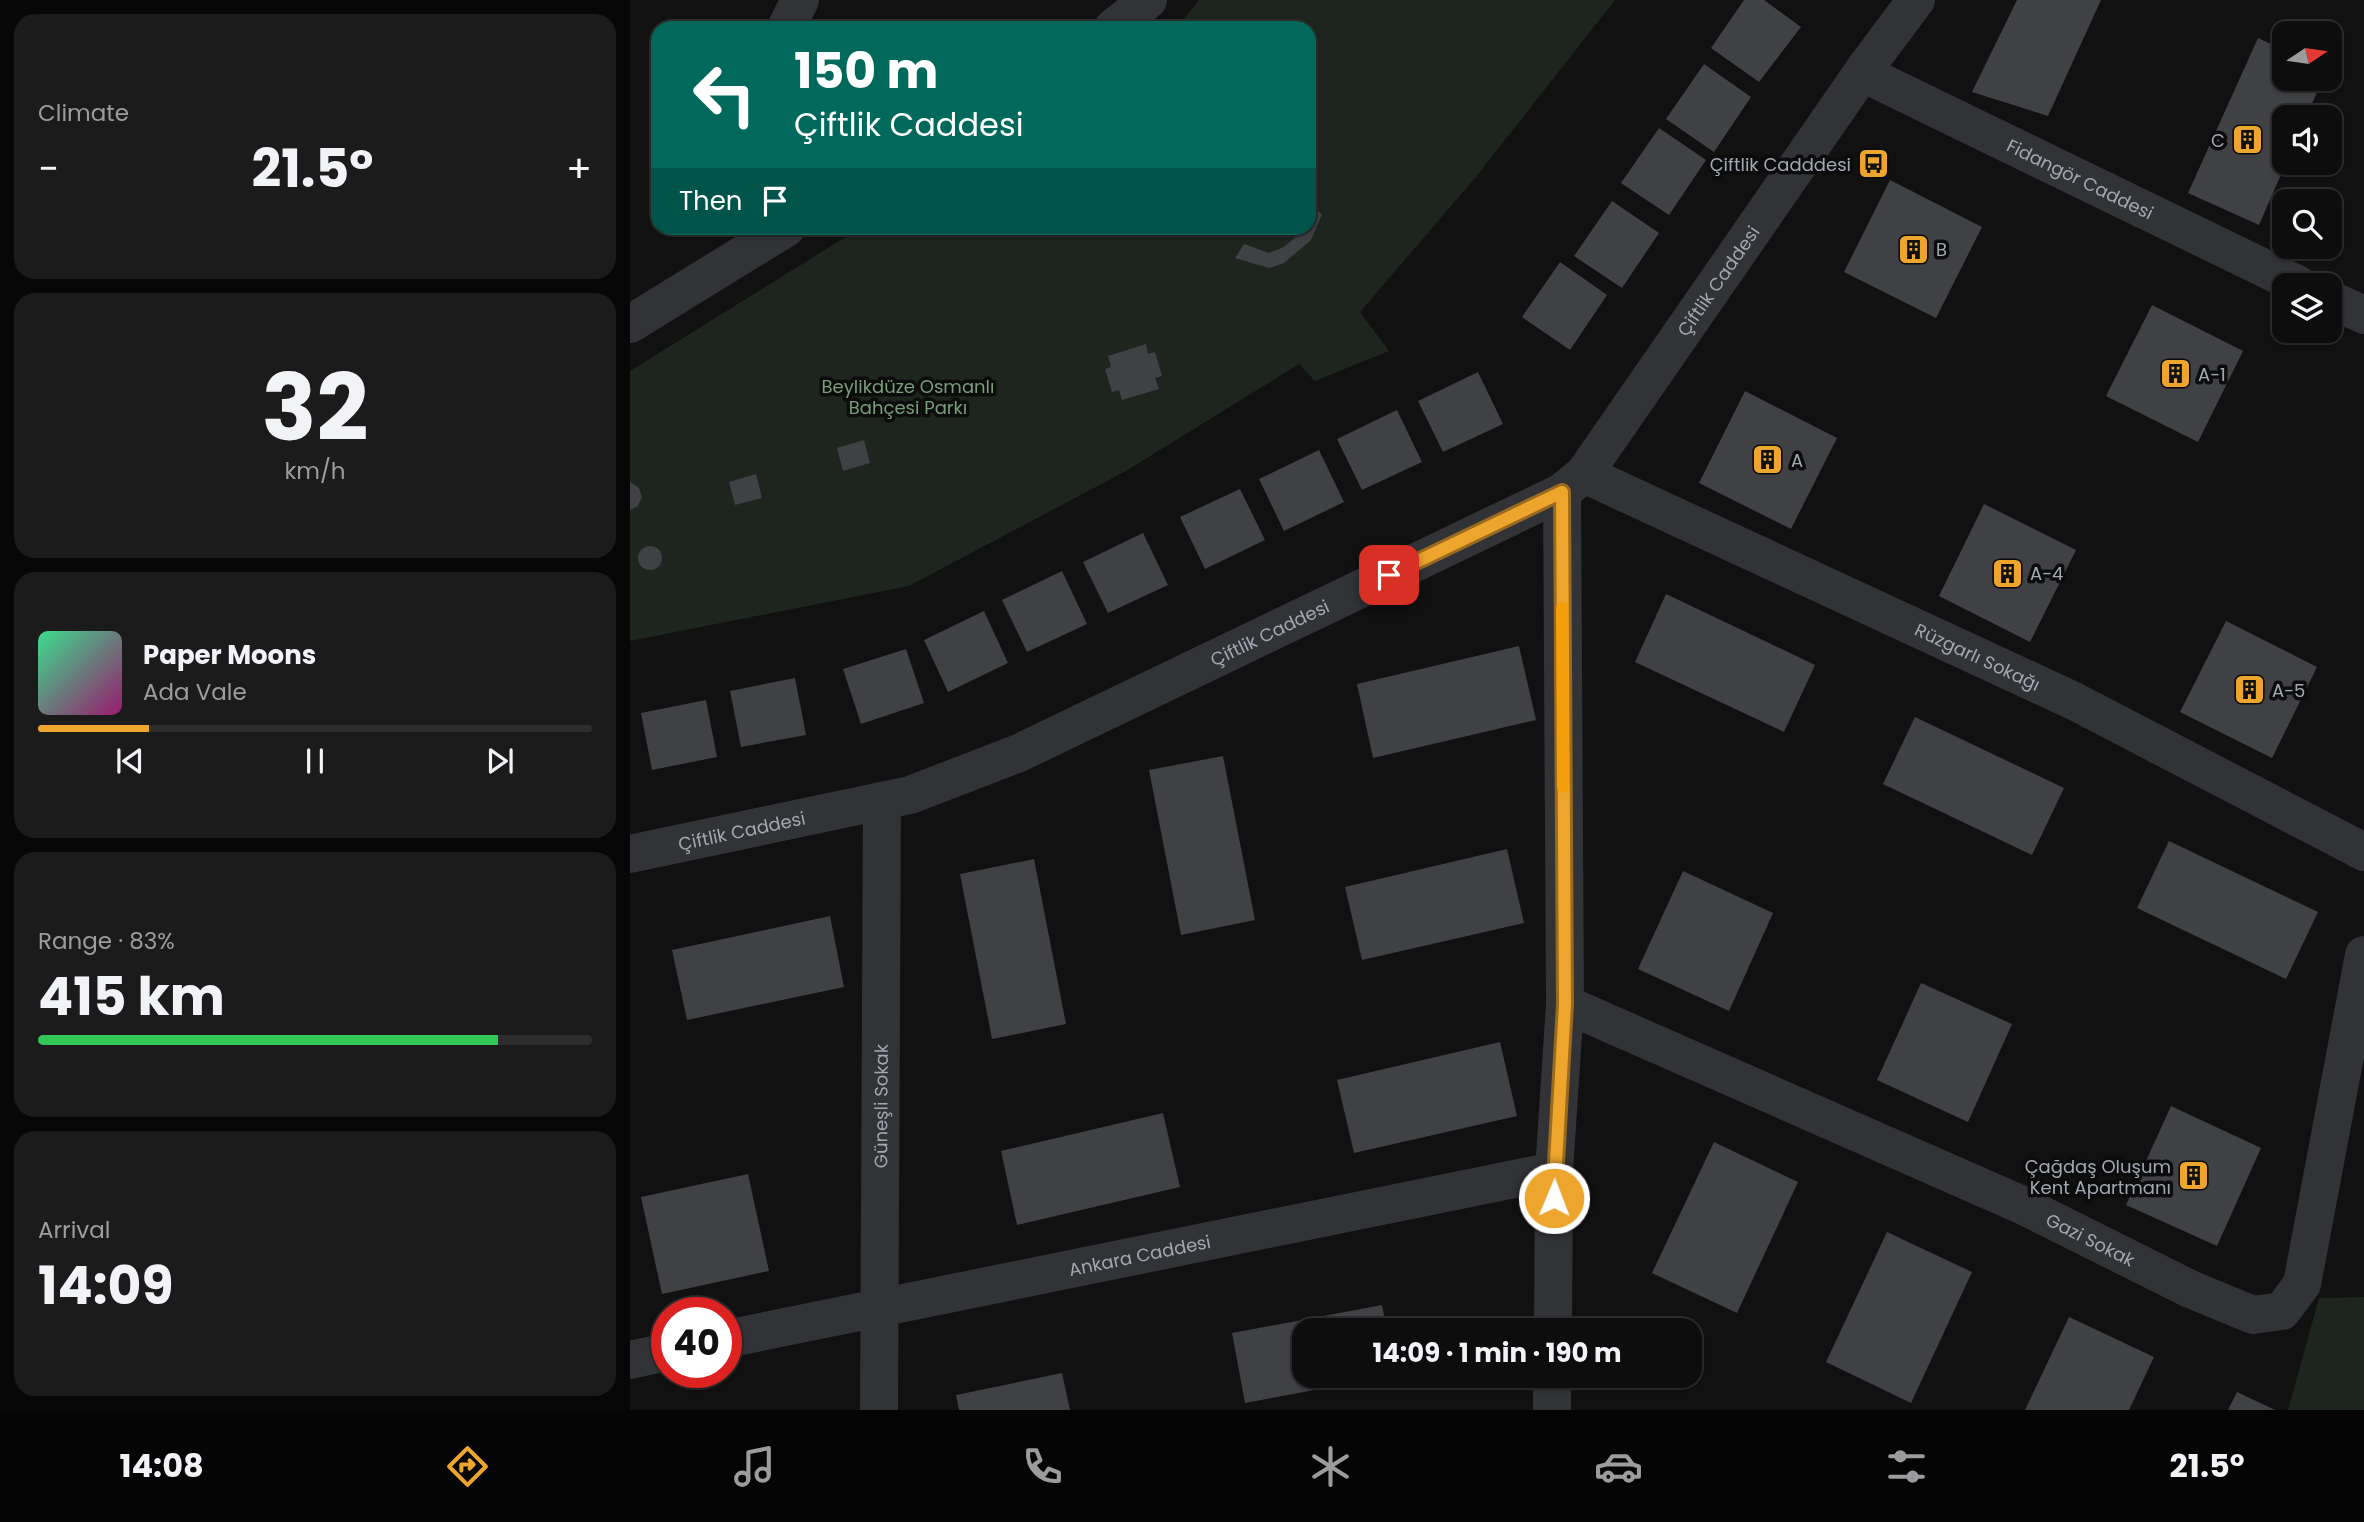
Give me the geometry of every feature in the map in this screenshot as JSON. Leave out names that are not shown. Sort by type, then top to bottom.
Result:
[{"type":"street","points":[[790,21],[800,0]]},
{"type":"street","points":[[1122,21],[1148,0]]},
{"type":"street","name":"Çiftlik Caddesi","points":[[630,853],[910,795],[1019,753],[1573,483],[1916,0]]},
{"type":"street","name":"Fidangör Caddesi","points":[[1866,67],[1877,80],[2273,273]]},
{"type":"street","points":[[630,324],[775,235]]},
{"type":"street","points":[[2342,305],[2364,315]]},
{"type":"street","points":[[1553,1318],[1554,1171],[1565,1004],[1573,483]]},
{"type":"street","name":"Rüzgarlı Sokağı","points":[[1573,483],[2074,701],[2364,852]]},
{"type":"street","name":"Güneşli Sokak","points":[[879,1410],[882,801]]},
{"type":"street","name":"Gazi Sokak","points":[[1565,1004],[2022,1205],[2190,1289],[2253,1315],[2282,1311],[2302,1284],[2364,955]]},
{"type":"street","name":"Ankara Caddesi","points":[[742,1336],[1554,1171]]},
{"type":"street","points":[[630,1360],[651,1355]]},
{"type":"street","points":[[1552,1388],[1552,1410]]},
{"type":"green space","name":"Beylikdüze Osmanlı Bahçesi Parkı","points":[[1199,0],[1615,0],[1475,178],[1360,312],[1389,351],[1315,381],[1299,364],[1126,471],[909,586],[630,641],[630,371],[849,235],[1316,235],[1316,21],[1182,21]]},
{"type":"green space","points":[[2364,1297],[2364,1410],[2288,1410],[2319,1298]]},
{"type":"building","points":[[1744,0],[1764,0],[1801,27],[1759,82],[1711,48]]},
{"type":"building","points":[[2017,0],[2101,0],[2048,116],[1972,92]]},
{"type":"building","name":"C","points":[[2258,38],[2272,44],[2272,91],[2318,91],[2311,105],[2272,105],[2272,175],[2281,175],[2275,189],[2272,189],[2259,225],[2188,193]]},
{"type":"building","points":[[1704,64],[1751,97],[1714,152],[1666,119]]},
{"type":"building","points":[[1659,128],[1706,160],[1669,215],[1621,183]]},
{"type":"building","name":"B","points":[[1890,180],[1982,227],[1936,318],[1844,272]]},
{"type":"building","points":[[1612,201],[1659,233],[1622,288],[1574,256]]},
{"type":"building","points":[[1316,209],[1322,214],[1316,228]]},
{"type":"building","points":[[1298,235],[1313,235],[1311,240],[1284,263],[1269,268],[1235,258],[1244,244],[1269,253],[1284,247]]},
{"type":"building","points":[[1560,262],[1607,295],[1570,350],[1522,317]]},
{"type":"building","name":"A-1","points":[[2152,305],[2243,351],[2198,442],[2106,396]]},
{"type":"building","points":[[1146,344],[1148,354],[1155,352],[1162,376],[1155,378],[1159,389],[1122,400],[1119,390],[1112,392],[1105,369],[1111,367],[1108,356]]},
{"type":"building","points":[[1478,372],[1503,424],[1443,452],[1418,401]]},
{"type":"building","name":"A","points":[[1745,391],[1837,438],[1791,529],[1699,483]]},
{"type":"building","points":[[1397,410],[1422,462],[1362,490],[1337,439]]},
{"type":"building","points":[[864,440],[870,463],[843,471],[837,448]]},
{"type":"building","points":[[1319,450],[1344,502],[1284,531],[1259,479]]},
{"type":"building","points":[[756,474],[762,498],[735,505],[729,482]]},
{"type":"building","points":[[630,482],[639,488],[642,497],[638,506],[630,510]]},
{"type":"building","points":[[1240,489],[1265,540],[1205,569],[1180,517]]},
{"type":"building","name":"A-4","points":[[1984,504],[2076,550],[2030,642],[1939,596]]},
{"type":"building","points":[[1143,533],[1168,585],[1108,613],[1083,562]]},
{"type":"building","points":[[650,546],[661,553],[662,558],[655,569],[650,570],[639,563],[638,558],[645,547]]},
{"type":"building","points":[[1062,571],[1087,624],[1027,652],[1002,600]]},
{"type":"building","points":[[1666,594],[1815,665],[1784,732],[1635,662]]},
{"type":"building","points":[[984,611],[1008,663],[948,692],[924,640]]},
{"type":"building","name":"A-5","points":[[2226,621],[2317,667],[2272,758],[2180,712]]},
{"type":"building","points":[[1519,646],[1536,720],[1373,758],[1357,684]]},
{"type":"building","points":[[906,649],[924,703],[861,724],[843,669]]},
{"type":"building","points":[[795,678],[806,735],[741,747],[730,691]]},
{"type":"building","points":[[706,700],[717,757],[652,770],[641,713]]},
{"type":"building","points":[[1915,717],[2064,788],[2032,855],[1883,784]]},
{"type":"building","points":[[1223,756],[1255,920],[1181,935],[1149,770]]},
{"type":"building","points":[[2169,841],[2318,912],[2286,979],[2137,908]]},
{"type":"building","points":[[1507,849],[1524,923],[1362,960],[1345,887]]},
{"type":"building","points":[[1034,859],[1066,1024],[992,1039],[960,874]]},
{"type":"building","points":[[1683,871],[1773,913],[1729,1011],[1638,969]]},
{"type":"building","points":[[830,916],[844,987],[687,1020],[672,950]]},
{"type":"building","points":[[1921,983],[2012,1024],[1968,1122],[1877,1080]]},
{"type":"building","points":[[1500,1042],[1517,1116],[1354,1153],[1337,1080]]},
{"type":"building","name":"Çağdaş Oluşum Kent Apartmanı","points":[[2171,1106],[2261,1148],[2217,1246],[2126,1205]]},
{"type":"building","points":[[1163,1113],[1180,1187],[1017,1225],[1001,1151]]},
{"type":"building","points":[[1714,1142],[1798,1182],[1737,1313],[1652,1273]]},
{"type":"building","points":[[748,1174],[769,1271],[662,1294],[641,1197]]},
{"type":"building","points":[[1887,1232],[1972,1272],[1911,1403],[1826,1362]]},
{"type":"building","points":[[1382,1305],[1385,1318],[1312,1318]]},
{"type":"building","points":[[2069,1317],[2154,1357],[2129,1410],[2025,1410]]},
{"type":"building","points":[[1292,1322],[1292,1388],[1326,1388],[1245,1403],[1232,1333]]},
{"type":"building","points":[[1062,1373],[1070,1410],[959,1410],[956,1395]]},
{"type":"building","points":[[2237,1392],[2275,1410],[2228,1410]]},
{"type":"slow traffic","points":[[1562,608],[1563,787]]},
{"type":"place","name":"C","points":[[2248,140]]},
{"type":"place","name":"Çiftlik Cadddesi","points":[[1874,164]]},
{"type":"place","name":"B","points":[[1913,249]]},
{"type":"place","name":"A-1","points":[[2175,374]]},
{"type":"place","name":"A","points":[[1768,460]]},
{"type":"place","name":"A-4","points":[[2007,573]]},
{"type":"place","name":"A-5","points":[[2249,690]]},
{"type":"place","name":"Çağdaş Oluşum Kent Apartmanı","points":[[2194,1176]]},
{"type":"route","points":[[1389,575],[1562,492],[1565,1004],[1554,1198]]}]
